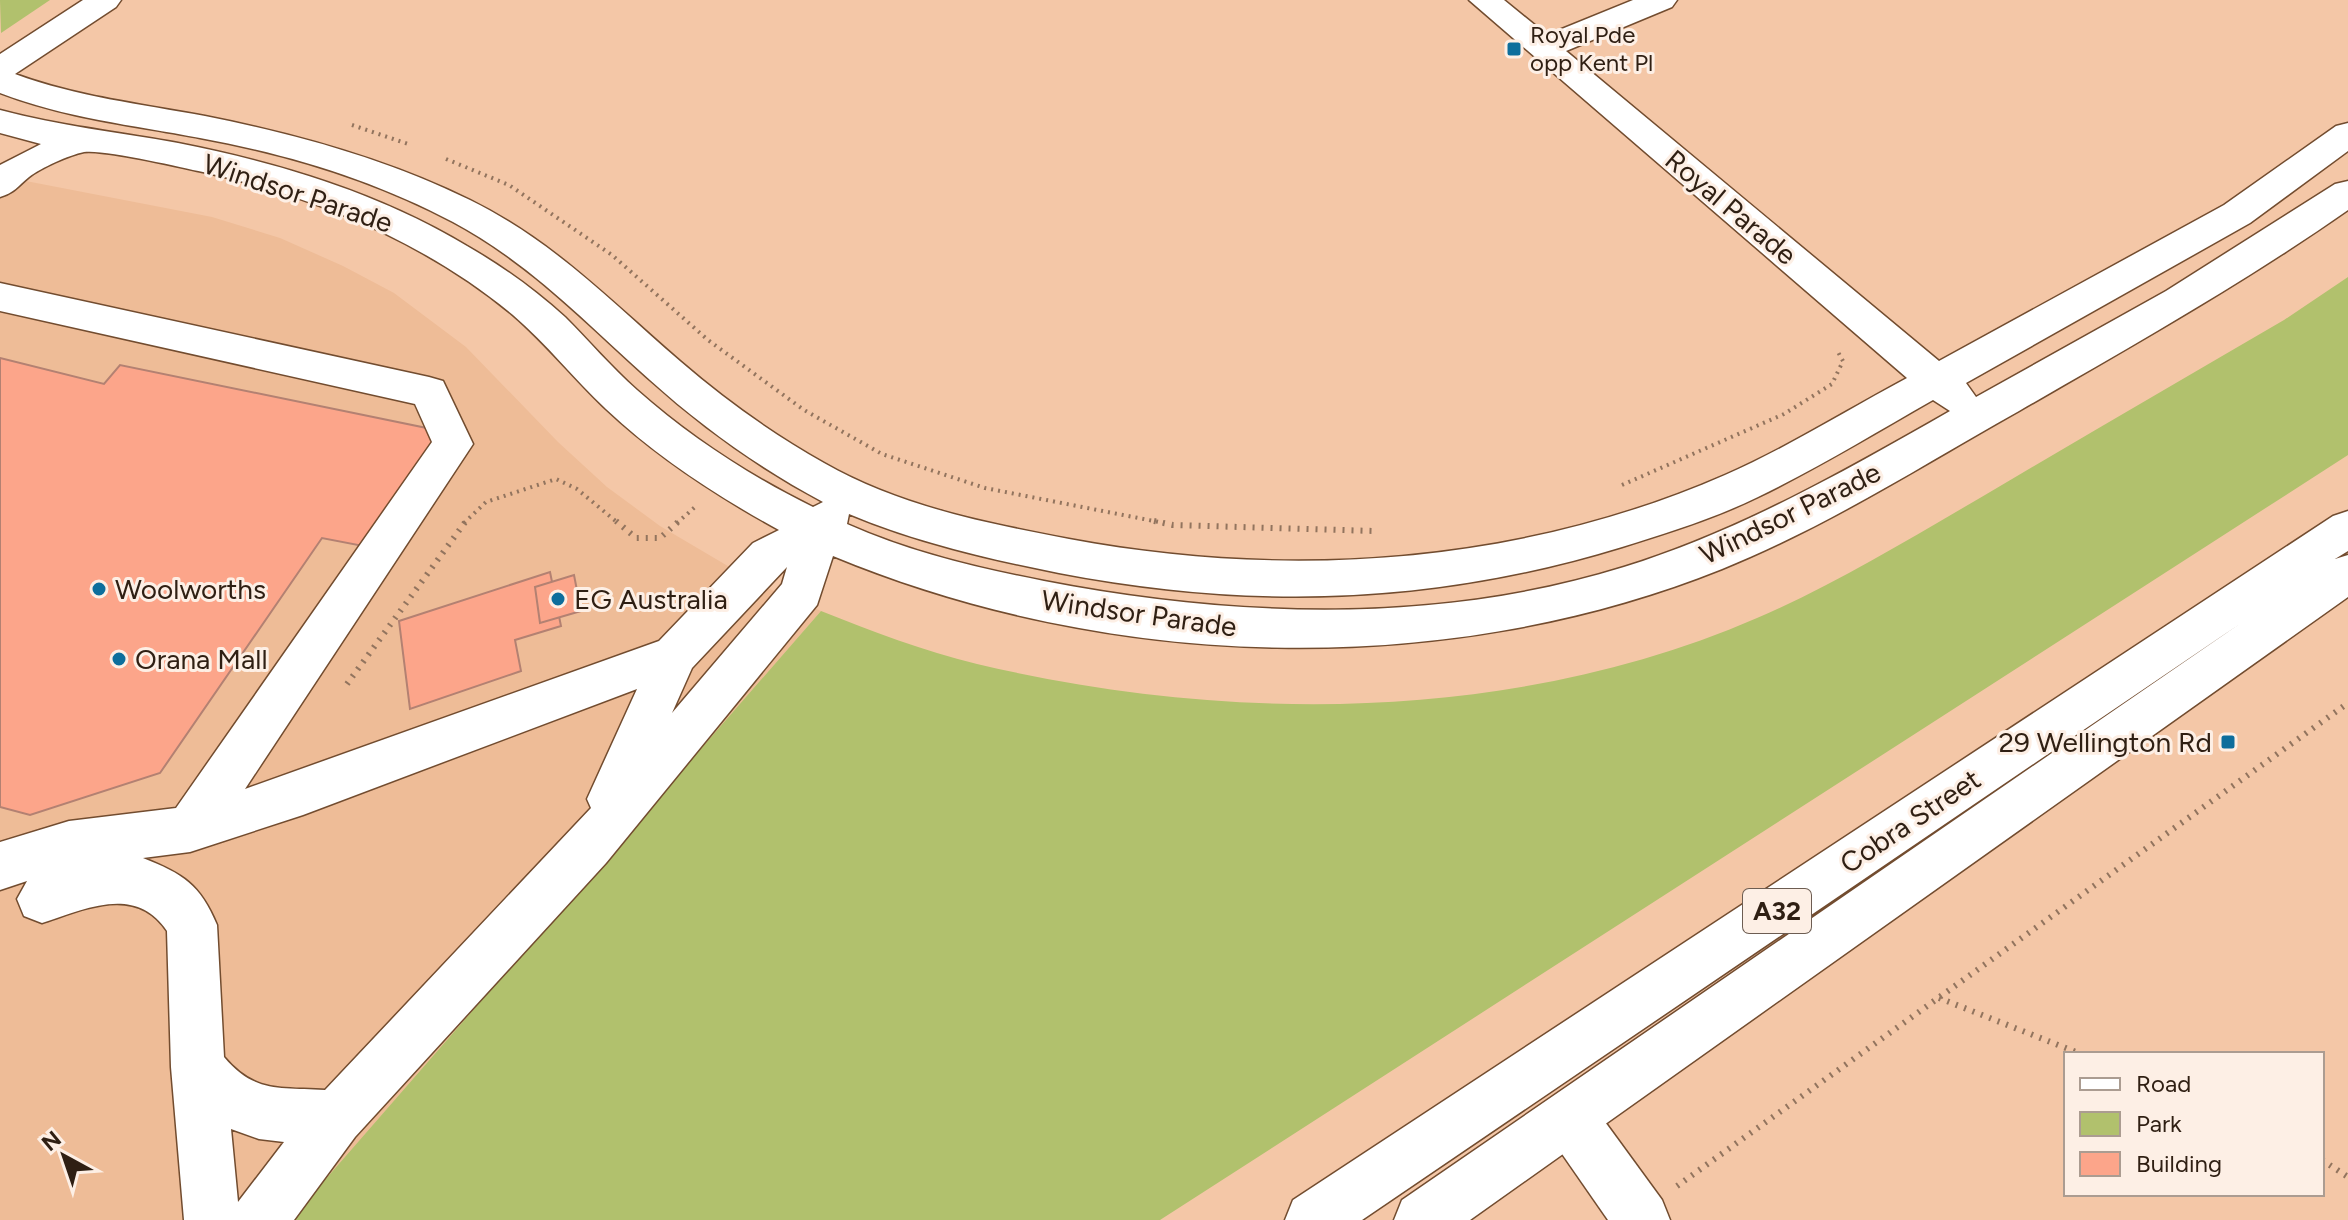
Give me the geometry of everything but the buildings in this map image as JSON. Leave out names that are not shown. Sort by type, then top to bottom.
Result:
[{"type":"main road","points":[[0,69],[105,0]]},
{"type":"main road","name":"Royal Parade","points":[[1485,0],[1977,415]]},
{"type":"main road","points":[[1543,49],[1661,0]]},
{"type":"main road","name":"Windsor Parade","points":[[0,81],[53,100],[273,143],[353,165],[430,195],[499,233],[562,275],[676,380],[765,446],[850,495],[995,543],[1162,574],[1251,581],[1323,582],[1432,575],[1594,542],[1669,517],[1742,486],[2237,214],[2348,134]]},
{"type":"main road","name":"Windsor Parade","points":[[0,121],[79,141],[179,155],[284,182],[399,225],[452,253],[503,287],[544,321],[625,403],[727,478],[818,530],[893,561],[962,582],[1149,620],[1240,628],[1339,629],[1447,621],[1530,609],[1617,586],[1701,558],[1783,522],[2212,285],[2348,193]]},
{"type":"main road","points":[[0,185],[19,167],[79,141]]},
{"type":"main road","points":[[0,297],[429,392],[453,444],[190,829]]},
{"type":"main road","points":[[589,847],[675,655],[768,556],[818,530],[850,495]]},
{"type":"main road","name":"Cobra Street","points":[[1313,1220],[2348,528]]},
{"type":"main road","points":[[259,1220],[336,1118],[589,847],[802,592],[818,530]]},
{"type":"main road","name":"Cobra Street","points":[[1422,1220],[2348,573]]},
{"type":"main road","points":[[0,866],[69,844],[190,829],[303,793],[675,655]]},
{"type":"main road","points":[[42,899],[98,881],[141,881],[174,898],[192,925],[198,1067],[212,1220]]},
{"type":"main road","points":[[198,1067],[216,1092],[247,1111],[336,1118]]},
{"type":"main road","points":[[1570,1119],[1640,1217]]},
{"type":"path","points":[[1617,486],[1784,414],[1832,384],[1843,361],[1830,340]]},
{"type":"path","points":[[765,446],[804,410],[882,454],[985,488],[1173,525],[1385,530]]},
{"type":"path","points":[[342,690],[459,528],[486,502],[556,479],[577,489],[636,538],[660,538],[727,478]]},
{"type":"path","points":[[1640,1217],[2348,703]]},
{"type":"path","points":[[1939,998],[2076,1052]]},
{"type":"path","points":[[2324,1161],[2348,1177]]},
{"type":"shaded area","name":"Orana Mall","points":[[0,176],[212,217],[280,238],[394,293],[466,347],[558,442],[607,487],[660,526],[760,585],[821,611],[290,1220],[0,1220]]},
{"type":"green space","points":[[0,0],[50,0],[1,33]]},
{"type":"green space","points":[[2348,277],[2348,455],[1160,1220],[290,1220],[821,611],[917,647],[977,664],[1074,684],[1172,697],[1272,703],[1372,703],[1471,695],[1569,678],[1664,653],[1757,618],[1816,590],[1901,544],[2284,320]]},
{"type":"place","name":"Royal Pde opp Kent Pl","points":[[1514,49]]},
{"type":"place","name":"Woolworths","points":[[99,589]]},
{"type":"place","name":"EG Australia","points":[[558,599]]},
{"type":"place","name":"Orana Mall","points":[[119,659]]},
{"type":"place","name":"29 Wellington Rd","points":[[2228,742]]}]
